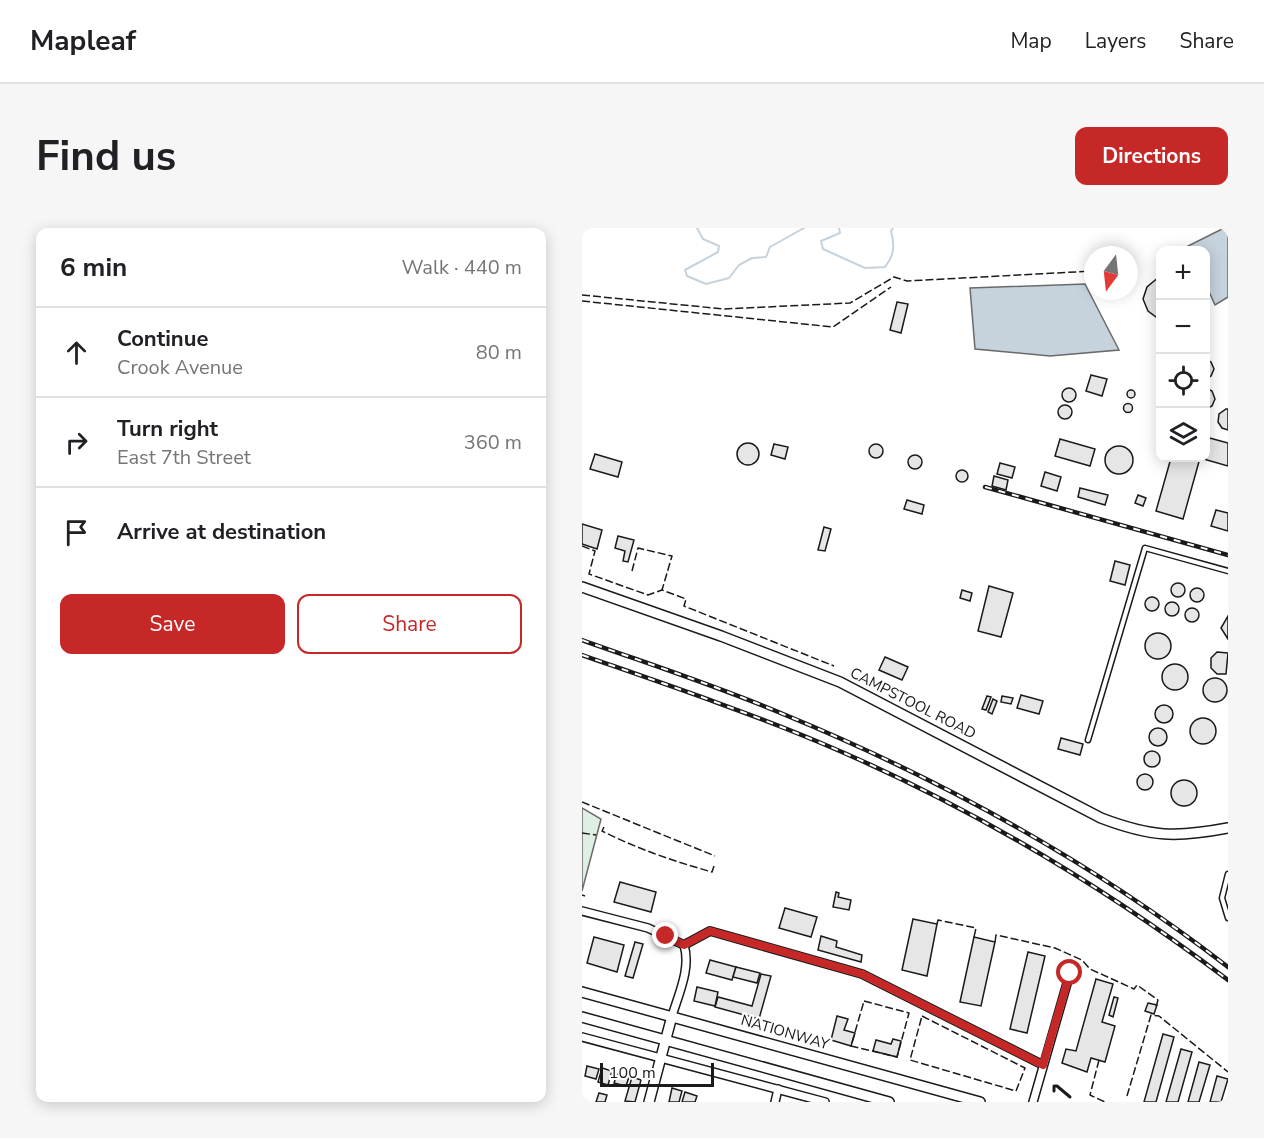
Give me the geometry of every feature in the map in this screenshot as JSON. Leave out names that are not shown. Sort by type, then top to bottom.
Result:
[{"type":"main road","name":"CAMPSTOOL ROAD","points":[[582,587],[722,636],[840,682],[1101,818],[1119,825],[1164,836],[1181,836],[1228,828]]},
{"type":"main road","name":"NATIONWAY","points":[[582,992],[980,1102]]},
{"type":"main road","points":[[650,1102],[672,1016]]},
{"type":"main road","points":[[582,1017],[889,1102]]},
{"type":"street","points":[[582,911],[648,928],[684,945],[687,956],[685,972],[672,1016]]},
{"type":"street","points":[[684,945],[710,931],[862,974],[1043,1065]]},
{"type":"street","points":[[1033,1102],[1070,973]]},
{"type":"street","points":[[582,1037],[825,1102]]},
{"type":"street","points":[[775,1102],[778,1089]]},
{"type":"lane","points":[[1088,740],[1145,548],[1228,571]]},
{"type":"lane","points":[[1228,874],[1222,898],[1228,918]]},
{"type":"green space","points":[[582,808],[601,819],[582,891]]},
{"type":"shaded area","points":[[1228,228],[1228,297],[1215,305],[1210,294],[1210,246],[1188,246]]},
{"type":"shaded area","points":[[1084,284],[1084,300],[1093,300],[1119,350],[1050,356],[975,349],[970,288]]},
{"type":"building","points":[[1156,279],[1156,317],[1148,311],[1143,299],[1147,287]]},
{"type":"building","points":[[897,302],[908,304],[901,333],[890,330]]},
{"type":"building","points":[[1210,361],[1214,369],[1210,377]]},
{"type":"building","points":[[1091,375],[1107,379],[1102,396],[1086,391]]},
{"type":"building","points":[[1066,388],[1072,388],[1076,395],[1072,402],[1066,402],[1062,398],[1062,392]]},
{"type":"building","points":[[1131,390],[1135,394],[1131,398],[1127,394]]},
{"type":"building","points":[[1210,390],[1215,399],[1210,407]]},
{"type":"building","points":[[1128,404],[1132,408],[1128,412],[1124,408]]},
{"type":"building","points":[[1062,405],[1068,405],[1072,412],[1068,419],[1062,419],[1058,415],[1058,409]]},
{"type":"building","points":[[1228,409],[1228,430],[1222,428],[1218,422],[1219,414]]},
{"type":"building","points":[[1210,438],[1228,443],[1228,466],[1210,461]]},
{"type":"building","points":[[1060,439],[1095,449],[1090,466],[1055,456]]},
{"type":"building","points":[[748,443],[758,450],[759,454],[752,464],[748,465],[738,458],[737,454],[744,444]]},
{"type":"building","points":[[774,444],[788,447],[785,459],[771,455]]},
{"type":"building","points":[[873,444],[879,444],[883,451],[879,458],[873,458],[869,454],[869,448]]},
{"type":"building","points":[[1119,446],[1129,450],[1133,460],[1129,470],[1119,474],[1109,470],[1105,460],[1109,450]]},
{"type":"building","points":[[595,454],[622,462],[618,477],[590,469]]},
{"type":"building","points":[[912,455],[918,455],[922,462],[918,469],[912,469],[908,465],[908,459]]},
{"type":"building","points":[[1170,462],[1199,462],[1183,519],[1156,511]]},
{"type":"building","points":[[1000,463],[1015,467],[1012,478],[997,474]]},
{"type":"building","points":[[964,470],[968,476],[964,482],[960,482],[956,474]]},
{"type":"building","points":[[1045,472],[1061,477],[1057,491],[1041,486]]},
{"type":"building","points":[[994,476],[1008,480],[1006,490],[992,486]]},
{"type":"building","points":[[1080,488],[1108,495],[1105,505],[1078,497]]},
{"type":"building","points":[[1138,495],[1146,498],[1143,506],[1135,503]]},
{"type":"building","points":[[907,500],[924,505],[922,514],[904,509]]},
{"type":"building","points":[[1216,510],[1228,513],[1228,531],[1211,526]]},
{"type":"building","points":[[582,524],[602,530],[597,549],[582,544]]},
{"type":"building","points":[[824,527],[831,529],[825,551],[818,550]]},
{"type":"building","points":[[618,536],[634,540],[628,562],[623,561],[625,551],[615,548]]},
{"type":"building","points":[[1115,561],[1130,565],[1125,585],[1110,581]]},
{"type":"building","points":[[1175,583],[1181,583],[1185,590],[1181,597],[1175,597],[1171,593],[1171,587]]},
{"type":"building","points":[[989,586],[1013,593],[1001,637],[978,631]]},
{"type":"building","points":[[1194,588],[1200,588],[1204,595],[1200,602],[1194,602],[1190,598],[1190,592]]},
{"type":"building","points":[[962,590],[972,593],[970,601],[960,598]]},
{"type":"building","points":[[1149,597],[1155,597],[1159,604],[1155,611],[1149,611],[1145,607],[1145,601]]},
{"type":"building","points":[[1169,602],[1175,602],[1179,609],[1175,616],[1169,616],[1165,612],[1165,606]]},
{"type":"building","points":[[1189,608],[1195,608],[1199,615],[1195,622],[1189,622],[1185,618],[1185,612]]},
{"type":"building","points":[[1228,616],[1228,639],[1221,628]]},
{"type":"building","points":[[1158,633],[1167,637],[1171,646],[1167,655],[1158,659],[1149,655],[1145,646],[1149,637]]},
{"type":"building","points":[[1217,652],[1228,653],[1226,674],[1217,674],[1211,668],[1211,658]]},
{"type":"building","points":[[885,657],[908,667],[902,680],[879,670]]},
{"type":"building","points":[[1175,664],[1184,668],[1188,677],[1184,686],[1175,690],[1166,686],[1162,677],[1166,668]]},
{"type":"building","points":[[1215,678],[1224,681],[1227,690],[1224,699],[1215,702],[1206,699],[1203,690],[1206,681]]},
{"type":"building","points":[[1021,695],[1043,701],[1039,714],[1017,708]]},
{"type":"building","points":[[987,696],[991,697],[986,710],[982,709]]},
{"type":"building","points":[[1002,696],[1013,698],[1011,704],[1001,702]]},
{"type":"building","points":[[993,699],[997,701],[992,714],[988,712]]},
{"type":"building","points":[[1164,705],[1170,708],[1173,714],[1170,720],[1164,723],[1158,720],[1155,714],[1158,708]]},
{"type":"building","points":[[1203,718],[1212,722],[1216,731],[1212,740],[1203,744],[1194,740],[1190,731],[1194,722]]},
{"type":"building","points":[[1158,728],[1164,731],[1167,737],[1164,743],[1158,746],[1152,743],[1149,737],[1152,731]]},
{"type":"building","points":[[1061,738],[1083,744],[1080,755],[1058,749]]},
{"type":"building","points":[[1149,751],[1155,751],[1160,759],[1158,765],[1149,767],[1144,762],[1144,756]]},
{"type":"building","points":[[1142,774],[1148,774],[1153,782],[1151,788],[1142,790],[1137,785],[1137,779]]},
{"type":"building","points":[[1184,780],[1193,784],[1197,793],[1193,802],[1184,806],[1175,802],[1171,793],[1175,784]]},
{"type":"building","points":[[620,882],[656,892],[651,912],[614,902]]},
{"type":"building","points":[[836,892],[839,893],[838,897],[851,900],[849,910],[833,907]]},
{"type":"building","points":[[785,908],[817,917],[811,937],[779,928]]},
{"type":"building","points":[[913,919],[937,924],[927,976],[902,970]]},
{"type":"building","points":[[821,936],[837,941],[836,947],[862,955],[861,962],[818,950]]},
{"type":"building","points":[[594,937],[624,945],[617,972],[587,963]]},
{"type":"building","points":[[974,937],[995,942],[981,1006],[960,1002]]},
{"type":"building","points":[[635,942],[643,944],[633,978],[625,976]]},
{"type":"building","points":[[1028,952],[1045,956],[1027,1033],[1010,1029]]},
{"type":"building","points":[[710,960],[736,967],[732,980],[706,973]]},
{"type":"building","points":[[736,967],[760,973],[757,983],[733,977]]},
{"type":"building","points":[[761,974],[771,976],[759,1019],[715,1007],[718,997],[752,1006]]},
{"type":"building","points":[[1096,979],[1113,984],[1102,1022],[1115,1026],[1105,1062],[1091,1058],[1087,1072],[1062,1063],[1066,1049],[1076,1051]]},
{"type":"building","points":[[697,987],[718,992],[715,1006],[694,1001]]},
{"type":"building","points":[[1114,997],[1118,998],[1113,1017],[1109,1015]]},
{"type":"building","points":[[1148,1003],[1157,1005],[1154,1014],[1145,1011]]},
{"type":"building","points":[[837,1016],[848,1019],[844,1030],[855,1033],[851,1046],[831,1040]]},
{"type":"building","points":[[1163,1034],[1174,1037],[1156,1102],[1144,1102]]},
{"type":"building","points":[[893,1039],[901,1041],[897,1057],[873,1051],[876,1040],[891,1044]]},
{"type":"building","points":[[1181,1049],[1192,1052],[1178,1102],[1166,1102]]},
{"type":"building","points":[[1199,1062],[1210,1065],[1199,1102],[1188,1102]]},
{"type":"building","points":[[587,1066],[599,1069],[596,1079],[585,1076]]},
{"type":"building","points":[[602,1068],[612,1071],[608,1085],[598,1082]]},
{"type":"building","points":[[617,1074],[629,1077],[626,1086],[614,1083]]},
{"type":"building","points":[[1217,1076],[1228,1079],[1221,1102],[1210,1102]]},
{"type":"building","points":[[632,1077],[641,1080],[635,1102],[625,1101]]},
{"type":"building","points":[[672,1088],[682,1091],[679,1102],[669,1102]]},
{"type":"building","points":[[685,1092],[697,1096],[695,1102],[682,1102]]},
{"type":"building","points":[[599,1093],[607,1095],[605,1102],[596,1102]]},
{"type":"waterway","points":[[697,228],[703,239],[719,246],[718,252],[685,270],[687,276],[706,284],[729,278],[739,265],[752,258],[766,257],[770,247],[804,228]]},
{"type":"waterway","points":[[839,228],[840,233],[821,241],[823,249],[865,268],[885,267],[888,263],[893,250],[891,231],[893,228]]},
{"type":"railway","points":[[985,487],[1228,555]]},
{"type":"railway","points":[[582,640],[758,704],[900,766],[1014,826],[1069,858],[1123,892],[1228,967]]},
{"type":"railway","points":[[582,655],[791,731],[928,792],[1082,879],[1132,911],[1228,980]]},
{"type":"fence","points":[[582,295],[724,309],[850,303],[894,277],[907,281],[1084,271]]},
{"type":"fence","points":[[582,301],[833,327],[891,287]]},
{"type":"fence","points":[[582,546],[595,551],[589,574],[648,595],[662,590]]},
{"type":"fence","points":[[632,571],[638,548],[672,556],[662,590],[686,599],[684,606],[834,666]]},
{"type":"fence","points":[[582,802],[715,856]]},
{"type":"fence","points":[[604,827],[602,831],[656,854],[712,872],[714,866]]},
{"type":"fence","points":[[582,833],[596,835]]},
{"type":"fence","points":[[937,924],[938,920],[976,928],[974,937]]},
{"type":"fence","points":[[995,942],[996,935],[1055,948],[1082,960],[1090,969],[1134,989],[1137,985],[1158,1000],[1156,1007]]},
{"type":"fence","points":[[864,1001],[909,1013],[897,1057],[851,1046],[864,1001]]},
{"type":"fence","points":[[1127,1096],[1151,1015],[1159,1016],[1228,1072]]},
{"type":"fence","points":[[922,1016],[1025,1068],[1016,1091],[910,1060],[922,1016]]},
{"type":"fence","points":[[1099,1060],[1090,1095],[1105,1102]]},
{"type":"wall","points":[[1054,1091],[1054,1086],[1057,1086],[1070,1097]]},
{"type":"route","points":[[666,936],[684,945],[710,931],[862,974],[1043,1065],[1070,973]]}]
